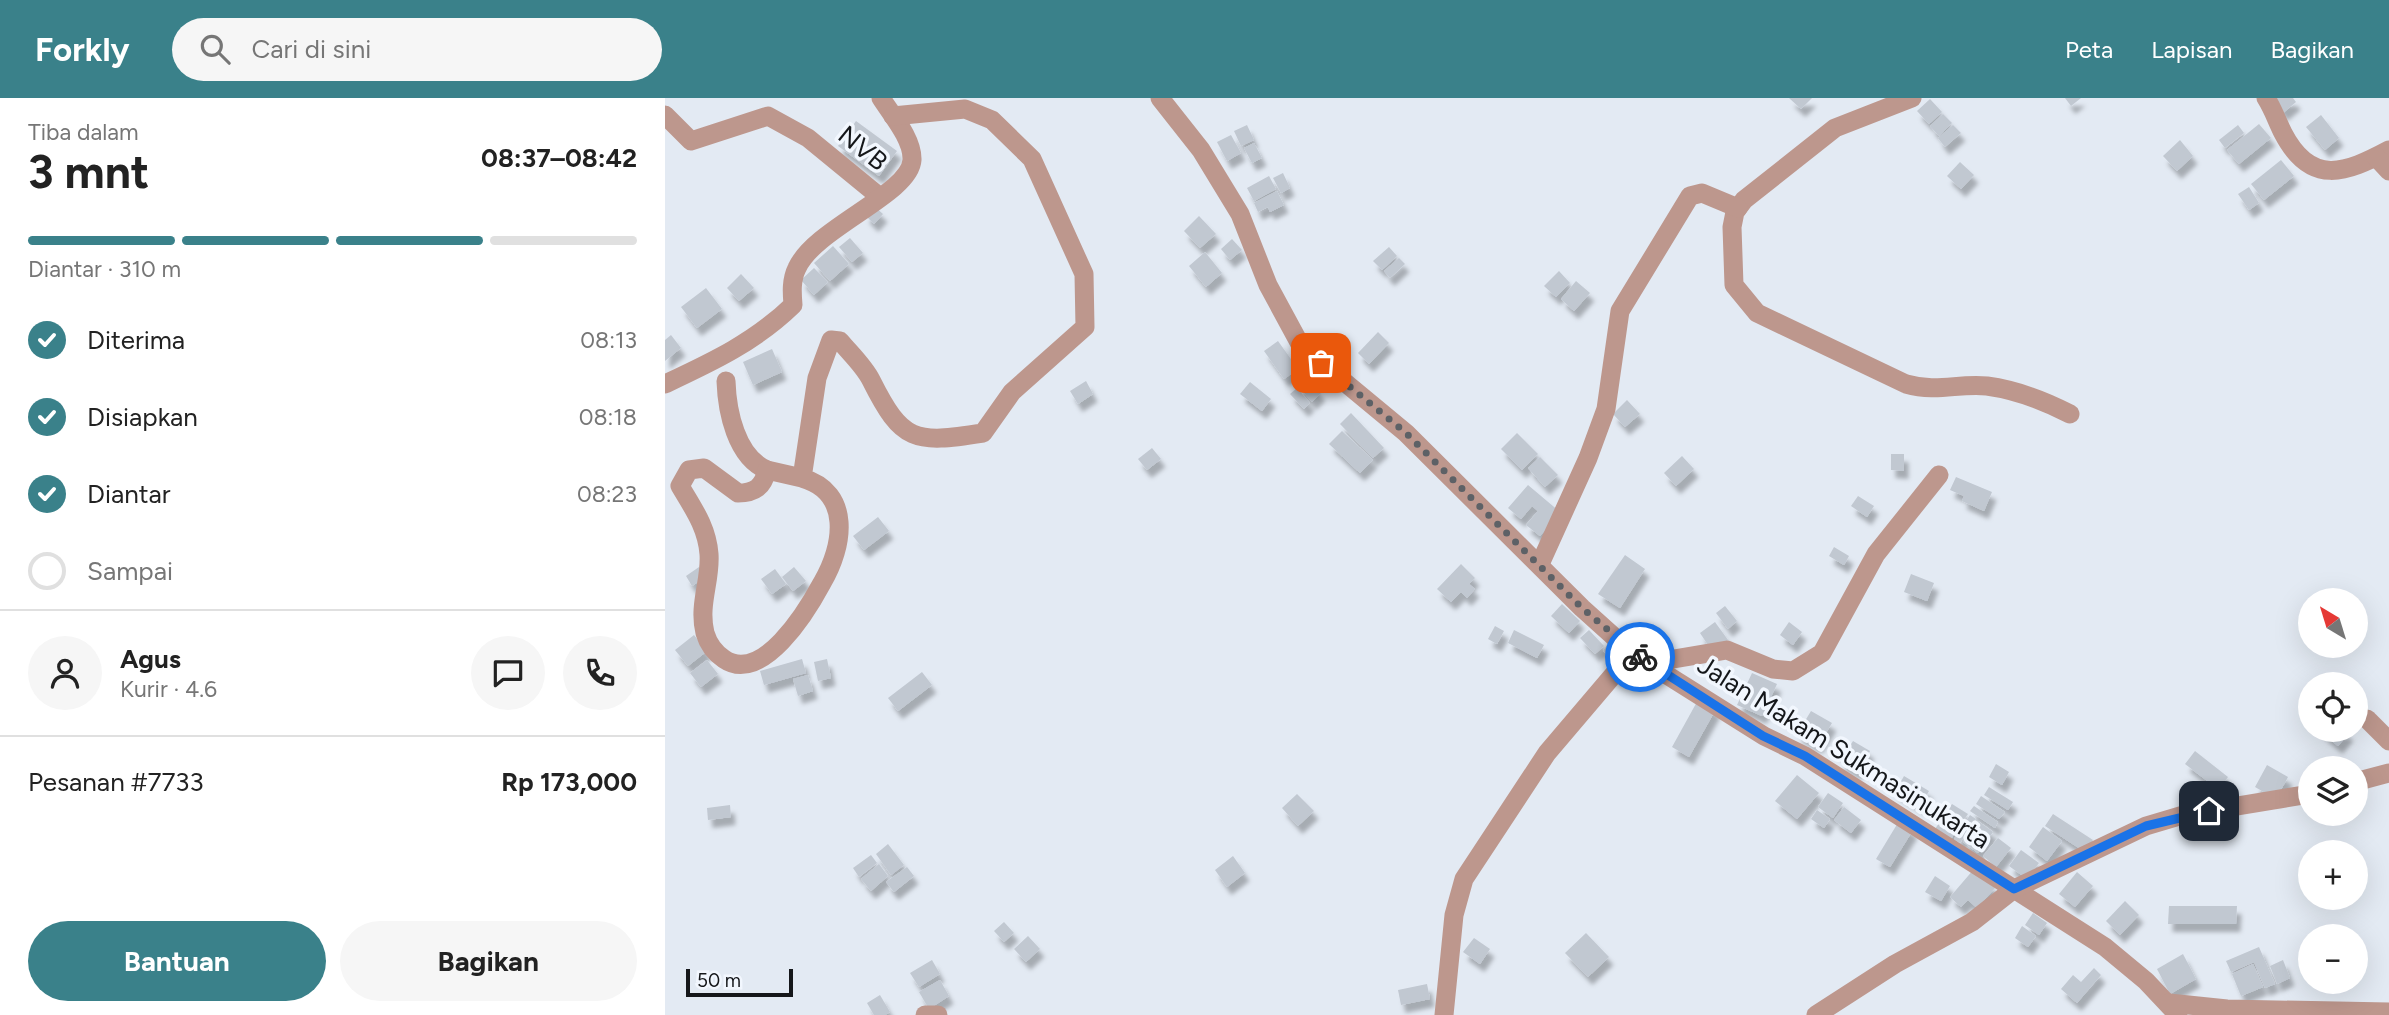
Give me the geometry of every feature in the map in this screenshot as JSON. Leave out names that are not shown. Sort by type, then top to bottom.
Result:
[{"type":"street","points":[[665,384],[726,356],[776,322],[793,306],[793,281],[797,267],[811,249],[906,176],[912,158],[909,145],[881,98]]},
{"type":"street","name":"Jalan Makam Sukmasinukarta","points":[[1160,98],[1201,150],[1240,214],[1268,285],[1301,346],[1406,433],[1632,653],[1763,736],[1805,756],[2105,947],[2173,1009]]},
{"type":"street","points":[[1912,98],[1835,128],[1776,173],[1738,208],[1732,227],[1734,285],[1757,313],[1906,384],[1927,390],[1988,386],[2046,401],[2070,414]]},
{"type":"street","points":[[2266,98],[2284,134],[2300,155],[2325,171],[2336,173],[2384,159]]},
{"type":"street","points":[[802,478],[817,378],[831,340],[840,341],[870,377],[880,403],[896,423],[910,434],[946,439],[983,433],[1012,392],[1085,327],[1084,274],[1032,159],[992,120],[965,109],[893,117]]},
{"type":"street","name":"NVB","points":[[665,116],[691,141],[768,116],[808,138],[880,197]]},
{"type":"street","points":[[1540,564],[1588,458],[1606,410],[1620,311],[1690,197],[1702,193],[1738,208]]},
{"type":"street","points":[[726,381],[729,415],[751,460],[767,470],[802,478],[825,488],[836,504],[839,522],[837,544],[828,574],[791,633],[746,666],[738,666],[720,656],[706,635],[703,598],[709,555],[700,517],[680,486],[689,470],[704,468],[738,493],[746,493],[764,483],[767,470]]},
{"type":"street","points":[[1650,663],[1727,650],[1773,669],[1793,671],[1806,665],[1822,653],[1876,554],[1939,475]]},
{"type":"street","points":[[1444,1015],[1454,915],[1464,878],[1547,753],[1632,653]]},
{"type":"street","points":[[2368,720],[2389,741]]},
{"type":"street","points":[[2368,779],[2389,773]]},
{"type":"street","points":[[1816,1015],[1895,964],[1972,922],[2014,889],[2146,826],[2183,815],[2298,796]]},
{"type":"street","points":[[2173,1009],[2389,1012]]},
{"type":"street","points":[[925,1015],[939,1015]]},
{"type":"building","points":[[1789,98],[1812,98],[1801,109]]},
{"type":"building","points":[[2065,98],[2081,98],[2071,106]]},
{"type":"building","points":[[2271,98],[2293,98],[2296,102],[2283,113]]},
{"type":"building","points":[[1930,99],[1942,112],[1929,124],[1917,111]]},
{"type":"building","points":[[1943,114],[1952,123],[1939,136],[1930,126]]},
{"type":"building","points":[[2321,115],[2339,138],[2325,150],[2306,127]]},
{"type":"building","points":[[856,121],[897,151],[879,176],[838,146]]},
{"type":"building","points":[[2259,124],[2271,138],[2239,164],[2227,150]]},
{"type":"building","points":[[1247,125],[1254,140],[1241,146],[1234,131]]},
{"type":"building","points":[[1953,125],[1961,133],[1945,147],[1938,138]]},
{"type":"building","points":[[2238,125],[2244,133],[2225,148],[2219,140]]},
{"type":"building","points":[[1231,135],[1241,153],[1227,161],[1217,142]]},
{"type":"building","points":[[2180,140],[2193,156],[2177,171],[2163,156]]},
{"type":"building","points":[[1254,143],[1262,158],[1252,163],[1244,148]]},
{"type":"building","points":[[2281,160],[2294,176],[2264,200],[2251,184]]},
{"type":"building","points":[[1960,162],[1974,175],[1961,189],[1947,176]]},
{"type":"building","points":[[1283,173],[1290,188],[1281,193],[1273,178]]},
{"type":"building","points":[[1269,176],[1276,189],[1254,201],[1247,188]]},
{"type":"building","points":[[2249,187],[2259,203],[2249,210],[2238,194]]},
{"type":"building","points":[[1277,191],[1284,205],[1270,212],[1268,207],[1258,212],[1254,203]]},
{"type":"building","points":[[873,205],[883,214],[874,224],[865,215]]},
{"type":"building","points":[[1199,216],[1216,234],[1200,248],[1184,231]]},
{"type":"building","points":[[850,238],[863,253],[852,262],[839,247]]},
{"type":"building","points":[[1232,239],[1242,250],[1230,260],[1221,249]]},
{"type":"building","points":[[833,246],[849,264],[830,281],[814,263]]},
{"type":"building","points":[[1389,247],[1397,256],[1382,270],[1373,261]]},
{"type":"building","points":[[1205,252],[1222,273],[1206,287],[1189,266]]},
{"type":"building","points":[[1399,258],[1405,264],[1390,278],[1384,271]]},
{"type":"building","points":[[814,268],[828,282],[814,295],[801,280]]},
{"type":"building","points":[[1559,271],[1570,283],[1556,297],[1544,286]]},
{"type":"building","points":[[741,274],[754,288],[739,301],[727,288]]},
{"type":"building","points":[[1576,281],[1590,293],[1574,311],[1561,299]]},
{"type":"building","points":[[706,288],[722,309],[697,328],[681,307]]},
{"type":"building","points":[[1378,332],[1389,343],[1369,364],[1358,353]]},
{"type":"building","points":[[671,335],[681,348],[665,361],[665,340]]},
{"type":"building","points":[[1278,341],[1298,369],[1284,379],[1264,351]]},
{"type":"building","points":[[772,349],[782,372],[753,385],[743,362]]},
{"type":"building","points":[[1307,379],[1321,393],[1312,402],[1299,387]]},
{"type":"building","points":[[1086,381],[1093,394],[1078,404],[1070,391]]},
{"type":"building","points":[[1250,382],[1271,399],[1262,411],[1240,394]]},
{"type":"building","points":[[1297,388],[1310,403],[1304,409],[1290,394]]},
{"type":"building","points":[[1627,400],[1640,414],[1625,427],[1613,414]]},
{"type":"building","points":[[1351,413],[1384,448],[1373,458],[1340,424]]},
{"type":"building","points":[[1342,431],[1373,460],[1360,473],[1329,444]]},
{"type":"building","points":[[1517,433],[1538,454],[1522,470],[1501,449]]},
{"type":"building","points":[[1152,448],[1161,459],[1147,470],[1138,459]]},
{"type":"building","points":[[1891,454],[1904,454],[1904,471],[1891,470]]},
{"type":"building","points":[[1682,456],[1694,469],[1676,486],[1664,473]]},
{"type":"building","points":[[1540,457],[1558,475],[1545,487],[1528,468]]},
{"type":"building","points":[[1956,477],[1992,492],[1984,511],[1962,501],[1964,496],[1950,490]]},
{"type":"building","points":[[1528,485],[1560,512],[1540,536],[1526,525],[1538,511],[1532,506],[1521,519],[1508,508]]},
{"type":"building","points":[[1858,496],[1874,506],[1867,517],[1851,506]]},
{"type":"building","points":[[878,517],[889,531],[864,550],[853,536]]},
{"type":"building","points":[[1834,547],[1849,556],[1844,565],[1829,556]]},
{"type":"building","points":[[1625,555],[1645,569],[1620,608],[1598,594]]},
{"type":"building","points":[[1461,564],[1475,578],[1469,584],[1475,589],[1467,598],[1461,592],[1451,602],[1437,589]]},
{"type":"building","points":[[699,567],[705,577],[692,586],[686,576]]},
{"type":"building","points":[[794,567],[806,581],[793,591],[782,577]]},
{"type":"building","points":[[775,569],[786,584],[772,594],[761,579]]},
{"type":"building","points":[[1911,574],[1934,583],[1927,601],[1904,592]]},
{"type":"building","points":[[1562,604],[1580,621],[1569,633],[1551,616]]},
{"type":"building","points":[[1725,606],[1737,621],[1728,629],[1716,613]]},
{"type":"building","points":[[1715,622],[1728,640],[1712,651],[1700,633]]},
{"type":"building","points":[[1789,622],[1802,632],[1793,645],[1780,635]]},
{"type":"building","points":[[1495,626],[1504,631],[1497,644],[1488,639]]},
{"type":"building","points":[[1514,630],[1544,645],[1537,658],[1508,643]]},
{"type":"building","points":[[1589,630],[1604,646],[1595,654],[1580,638]]},
{"type":"building","points":[[694,635],[707,651],[688,666],[675,650]]},
{"type":"building","points":[[1607,645],[1623,657],[1619,663],[1603,651]]},
{"type":"building","points":[[802,659],[806,673],[764,685],[760,671]]},
{"type":"building","points":[[827,659],[831,678],[818,681],[814,662]]},
{"type":"building","points":[[707,660],[718,674],[701,687],[690,673]]},
{"type":"building","points":[[922,672],[932,685],[898,711],[888,698]]},
{"type":"building","points":[[1752,673],[1777,684],[1762,716],[1737,705]]},
{"type":"building","points":[[808,675],[813,691],[798,696],[793,679]]},
{"type":"building","points":[[1698,700],[1716,709],[1689,757],[1672,747]]},
{"type":"building","points":[[1811,711],[1832,723],[1818,746],[1797,734]]},
{"type":"building","points":[[1853,741],[1870,751],[1857,772],[1840,762]]},
{"type":"building","points":[[2195,751],[2228,777],[2219,790],[2185,764]]},
{"type":"building","points":[[1996,764],[2009,772],[2002,785],[1989,777]]},
{"type":"building","points":[[2267,765],[2288,777],[2276,799],[2255,787]]},
{"type":"building","points":[[1797,775],[1819,793],[1797,819],[1775,801]]},
{"type":"building","points":[[1904,776],[1929,791],[1920,807],[1895,792]]},
{"type":"building","points":[[1989,787],[2013,802],[2008,810],[1984,795]]},
{"type":"building","points":[[1828,793],[1843,803],[1833,818],[1818,807]]},
{"type":"building","points":[[1297,794],[1314,811],[1298,826],[1282,808]]},
{"type":"building","points":[[1981,796],[2005,812],[1999,819],[1976,804]]},
{"type":"building","points":[[1952,804],[1968,814],[1951,839],[1935,829]]},
{"type":"building","points":[[730,805],[731,817],[708,820],[707,808]]},
{"type":"building","points":[[1974,806],[1998,822],[1995,828],[1970,811]]},
{"type":"building","points":[[1844,807],[1861,820],[1851,833],[1834,820]]},
{"type":"building","points":[[1817,810],[1830,819],[1824,828],[1811,819]]},
{"type":"building","points":[[2053,814],[2093,840],[2085,852],[2045,826]]},
{"type":"building","points":[[1970,815],[1976,819],[1960,843],[1954,839]]},
{"type":"building","points":[[1899,821],[1913,830],[1890,867],[1876,859]]},
{"type":"building","points":[[1978,821],[1993,832],[1978,853],[1963,842]]},
{"type":"building","points":[[2043,827],[2062,841],[2047,861],[2029,847]]},
{"type":"building","points":[[1998,838],[2011,848],[1996,867],[1983,856]]},
{"type":"building","points":[[888,844],[904,865],[891,875],[876,854]]},
{"type":"building","points":[[2021,850],[2039,863],[2027,879],[2009,866]]},
{"type":"building","points":[[871,855],[877,863],[859,877],[853,868]]},
{"type":"building","points":[[1233,856],[1245,873],[1227,887],[1215,870]]},
{"type":"building","points":[[879,864],[888,876],[871,891],[861,879]]},
{"type":"building","points":[[907,867],[914,876],[894,892],[886,882]]},
{"type":"building","points":[[1974,869],[1995,888],[1977,908],[1968,900],[1961,907],[1950,897]]},
{"type":"building","points":[[2077,872],[2093,886],[2075,907],[2059,894]]},
{"type":"building","points":[[1935,876],[1950,886],[1941,901],[1925,892]]},
{"type":"building","points":[[2125,901],[2139,915],[2120,935],[2106,921]]},
{"type":"building","points":[[2169,906],[2237,906],[2236,924],[2168,924]]},
{"type":"building","points":[[2033,913],[2047,923],[2039,935],[2025,925]]},
{"type":"building","points":[[1004,922],[1014,933],[1004,942],[994,931]]},
{"type":"building","points":[[2022,926],[2036,936],[2028,947],[2015,938]]},
{"type":"building","points":[[1586,933],[1609,957],[1588,977],[1565,953]]},
{"type":"building","points":[[1028,936],[1040,949],[1026,962],[1014,949]]},
{"type":"building","points":[[1474,938],[1490,949],[1480,964],[1463,952]]},
{"type":"building","points":[[2259,947],[2275,984],[2265,988],[2254,962],[2231,972],[2226,961]]},
{"type":"building","points":[[2183,954],[2196,979],[2170,994],[2157,969]]},
{"type":"building","points":[[932,960],[940,974],[919,987],[910,973]]},
{"type":"building","points":[[2283,960],[2290,978],[2277,984],[2270,966]]},
{"type":"building","points":[[2253,964],[2263,987],[2241,996],[2232,974]]},
{"type":"building","points":[[2094,968],[2101,975],[2077,1003],[2061,989],[2073,975],[2081,982]]},
{"type":"building","points":[[940,980],[949,996],[929,1009],[919,992]]},
{"type":"building","points":[[1427,984],[1430,999],[1401,1005],[1398,990]]},
{"type":"building","points":[[880,995],[890,1012],[874,1015],[867,1003]]},
{"type":"way so far","points":[[1321,363],[1406,433],[1582,608],[1632,653],[1640,657]]},
{"type":"route","points":[[1640,657],[1763,736],[1805,756],[2014,889],[2146,826],[2183,815],[2209,811]]}]
